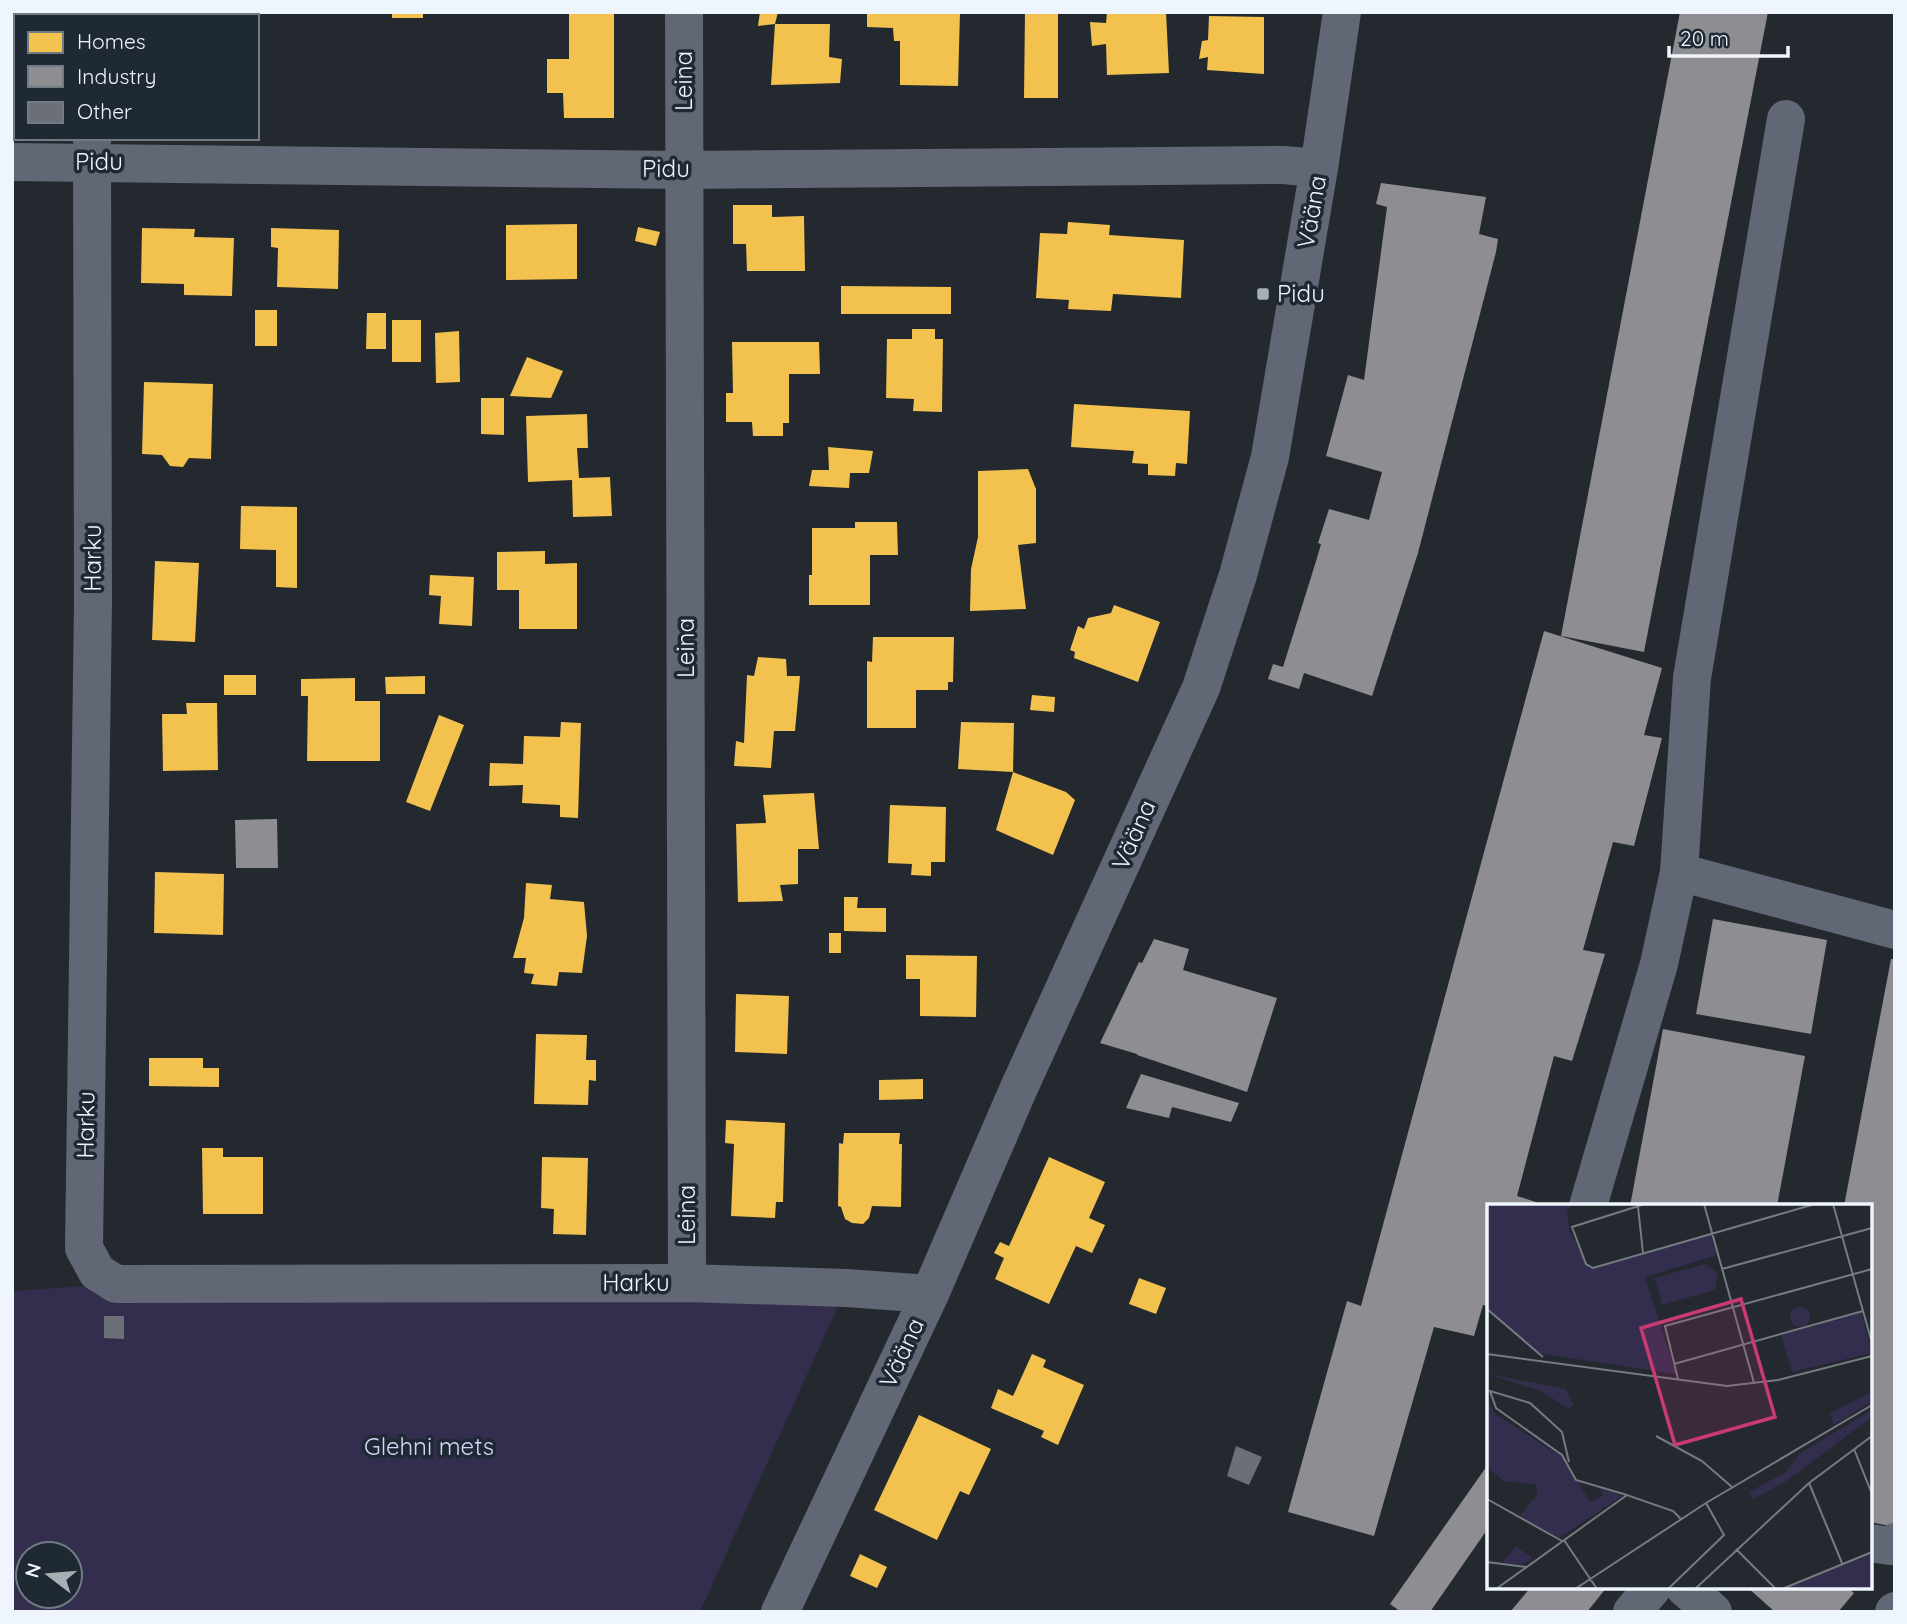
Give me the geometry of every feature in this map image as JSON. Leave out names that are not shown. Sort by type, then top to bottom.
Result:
[{"type":"street","name":"Leina","points":[[684,12],[687,1283]]},
{"type":"street","name":"Vääna","points":[[780,1612],[930,1294],[1018,1090],[1201,688],[1238,575],[1270,457],[1319,169],[1342,12]]},
{"type":"street","points":[[1589,1204],[1659,964],[1679,872],[1692,678],[1786,118]]},
{"type":"street","name":"Pidu","points":[[12,162],[92,150],[684,170],[1283,165],[1319,169]]},
{"type":"street","name":"Harku","points":[[92,150],[93,603],[84,1248],[97,1272],[116,1284],[687,1283],[846,1288],[930,1294]]},
{"type":"street","points":[[1679,872],[1895,930]]},
{"type":"street","points":[[1872,1543],[1890,1546],[1895,1542]]},
{"type":"street","points":[[1632,1612],[1651,1589]]},
{"type":"street","points":[[1686,1589],[1713,1612]]},
{"type":"green space","name":"Glehni mets","points":[[116,1284],[846,1288],[700,1612],[12,1612],[12,1291]]},
{"type":"building: Homes","points":[[168,12],[237,12],[237,14]]},
{"type":"building: Homes","points":[[392,12],[423,12],[423,18],[392,18]]},
{"type":"building: Homes","points":[[569,12],[614,12],[614,118],[564,118],[563,93],[547,93],[547,59],[569,59]]},
{"type":"building: Homes","points":[[760,12],[778,12],[775,24],[758,26]]},
{"type":"building: Homes","points":[[867,12],[960,12],[958,86],[900,85],[900,41],[894,41],[893,28],[867,27]]},
{"type":"building: Homes","points":[[1025,12],[1058,12],[1058,98],[1024,98]]},
{"type":"building: Homes","points":[[1107,12],[1166,12],[1169,73],[1107,75],[1106,44],[1092,46],[1090,22],[1106,23]]},
{"type":"building: Homes","points":[[1209,16],[1264,17],[1264,74],[1207,70],[1208,57],[1199,59],[1202,41],[1208,40]]},
{"type":"building: Homes","points":[[775,24],[830,24],[829,57],[842,59],[840,83],[771,85]]},
{"type":"building: Homes","points":[[733,205],[772,205],[772,217],[804,216],[805,271],[747,271],[746,244],[733,244]]},
{"type":"building: Homes","points":[[1068,222],[1110,225],[1109,235],[1184,240],[1181,298],[1113,294],[1111,311],[1068,309],[1069,300],[1036,298],[1040,233],[1067,234]]},
{"type":"building: Homes","points":[[577,224],[577,279],[506,280],[506,225]]},
{"type":"building: Homes","points":[[638,227],[660,232],[656,246],[635,241]]},
{"type":"building: Homes","points":[[142,228],[195,229],[194,237],[234,238],[232,296],[184,295],[184,284],[141,283]]},
{"type":"building: Homes","points":[[271,228],[339,230],[338,289],[277,287],[278,248],[271,247]]},
{"type":"building: Homes","points":[[841,286],[951,287],[951,314],[841,314]]},
{"type":"building: Homes","points":[[255,310],[277,310],[277,346],[255,346]]},
{"type":"building: Homes","points":[[367,313],[386,313],[386,349],[366,349]]},
{"type":"building: Homes","points":[[392,320],[421,320],[421,362],[392,362]]},
{"type":"building: Homes","points":[[912,329],[935,329],[935,339],[943,339],[942,412],[913,411],[914,399],[886,398],[887,339],[912,339]]},
{"type":"building: Homes","points":[[459,331],[460,382],[436,383],[435,333]]},
{"type":"building: Homes","points":[[732,342],[819,342],[820,374],[789,374],[789,423],[783,423],[783,436],[753,436],[752,422],[726,422],[726,393],[733,393]]},
{"type":"building: Homes","points":[[527,357],[563,371],[551,398],[510,396]]},
{"type":"building: Homes","points":[[144,382],[213,384],[211,459],[189,458],[183,467],[170,466],[162,455],[142,454]]},
{"type":"building: Homes","points":[[481,398],[504,398],[504,435],[481,434]]},
{"type":"building: Homes","points":[[1074,404],[1190,411],[1187,464],[1176,463],[1175,476],[1148,475],[1148,464],[1132,463],[1134,451],[1071,447]]},
{"type":"building: Homes","points":[[587,414],[588,448],[577,448],[579,478],[610,477],[612,516],[573,517],[572,480],[528,482],[526,416]]},
{"type":"building: Homes","points":[[828,447],[873,451],[869,473],[850,473],[849,488],[809,486],[812,470],[829,470]]},
{"type":"building: Homes","points":[[1028,469],[1036,489],[1036,543],[1018,545],[1026,609],[970,611],[971,569],[978,537],[978,471]]},
{"type":"building: Homes","points":[[241,506],[297,507],[297,588],[276,587],[276,550],[240,549]]},
{"type":"building: Homes","points":[[855,522],[897,522],[898,555],[870,555],[870,605],[809,605],[812,528],[855,528]]},
{"type":"building: Homes","points":[[545,551],[545,564],[577,563],[577,629],[519,629],[519,590],[497,590],[497,552]]},
{"type":"building: Homes","points":[[155,561],[199,563],[195,642],[152,640]]},
{"type":"building: Homes","points":[[430,575],[474,577],[472,626],[439,624],[441,596],[429,595]]},
{"type":"building: Homes","points":[[1114,605],[1160,622],[1138,682],[1074,658],[1075,652],[1070,650],[1078,626],[1084,629],[1088,618],[1111,613]]},
{"type":"building: Homes","points":[[873,637],[954,637],[953,682],[948,682],[948,690],[916,690],[916,728],[867,728],[867,661],[872,662]]},
{"type":"building: Homes","points":[[758,657],[786,659],[787,676],[800,676],[795,731],[774,731],[771,768],[734,766],[736,741],[744,743],[747,675],[754,676]]},
{"type":"building: Homes","points":[[224,675],[256,675],[256,695],[224,695]]},
{"type":"building: Homes","points":[[425,676],[425,694],[386,694],[385,677]]},
{"type":"building: Homes","points":[[355,678],[355,701],[380,701],[380,761],[307,761],[308,696],[301,696],[301,679]]},
{"type":"building: Homes","points":[[1032,695],[1055,697],[1054,712],[1030,710]]},
{"type":"building: Homes","points":[[186,703],[217,703],[218,770],[163,771],[162,714],[187,714]]},
{"type":"building: Homes","points":[[439,715],[464,725],[430,811],[406,802]]},
{"type":"building: Homes","points":[[561,722],[581,723],[578,818],[560,817],[560,805],[522,803],[523,785],[489,786],[490,763],[523,764],[524,736],[560,737]]},
{"type":"building: Homes","points":[[961,722],[1014,723],[1013,772],[958,769]]},
{"type":"building: Homes","points":[[1013,772],[1066,792],[1075,800],[1053,855],[996,830]]},
{"type":"building: Homes","points":[[814,793],[819,849],[798,849],[798,884],[780,885],[783,901],[738,902],[736,824],[766,823],[763,795]]},
{"type":"building: Homes","points":[[890,805],[946,807],[945,862],[931,862],[931,876],[911,875],[912,864],[888,863]]},
{"type":"building: Homes","points":[[155,872],[224,874],[223,935],[154,933]]},
{"type":"building: Homes","points":[[526,883],[552,885],[550,899],[584,902],[587,936],[582,973],[559,972],[557,986],[531,984],[534,974],[524,973],[526,958],[513,958],[524,918]]},
{"type":"building: Homes","points":[[844,897],[858,897],[857,908],[886,908],[886,932],[844,931]]},
{"type":"building: Homes","points":[[829,933],[841,933],[841,953],[829,953]]},
{"type":"building: Homes","points":[[906,955],[977,956],[976,1017],[920,1016],[920,979],[906,979]]},
{"type":"building: Homes","points":[[736,994],[789,996],[787,1054],[735,1052]]},
{"type":"building: Homes","points":[[536,1034],[587,1035],[586,1060],[596,1060],[596,1081],[589,1080],[588,1105],[534,1104]]},
{"type":"building: Homes","points":[[149,1058],[203,1058],[203,1068],[219,1068],[219,1087],[149,1086]]},
{"type":"building: Homes","points":[[923,1079],[923,1099],[879,1100],[879,1080]]},
{"type":"building: Homes","points":[[726,1120],[785,1123],[783,1202],[776,1202],[775,1218],[731,1216],[734,1144],[725,1143]]},
{"type":"building: Homes","points":[[844,1133],[900,1133],[901,1207],[872,1206],[869,1218],[863,1224],[845,1219],[841,1207],[838,1206],[839,1143],[843,1144]]},
{"type":"building: Homes","points":[[202,1148],[223,1148],[223,1157],[263,1157],[263,1214],[203,1214]]},
{"type":"building: Homes","points":[[542,1157],[588,1158],[586,1235],[553,1234],[554,1209],[541,1208]]},
{"type":"building: Homes","points":[[1049,1157],[1105,1182],[1089,1218],[1105,1225],[1092,1253],[1076,1246],[1049,1304],[995,1279],[1004,1258],[994,1253],[1000,1242],[1009,1246]]},
{"type":"building: Homes","points":[[1139,1278],[1166,1288],[1156,1314],[1129,1304]]},
{"type":"building: Homes","points":[[1032,1354],[1046,1360],[1043,1367],[1084,1385],[1058,1445],[1041,1437],[1044,1431],[991,1408],[998,1389],[1013,1396]]},
{"type":"building: Homes","points":[[919,1415],[991,1449],[969,1495],[960,1491],[937,1540],[874,1510]]},
{"type":"building: Homes","points":[[860,1554],[887,1567],[877,1588],[850,1576]]},
{"type":"building: Industry","points":[[1680,12],[1768,12],[1644,652],[1561,636]]},
{"type":"building: Industry","points":[[1381,183],[1486,197],[1479,234],[1498,239],[1418,553],[1372,696],[1304,673],[1299,689],[1268,679],[1273,664],[1283,667],[1317,558],[1321,544],[1318,543],[1329,509],[1369,520],[1382,472],[1326,456],[1348,375],[1364,380],[1387,207],[1376,204]]},
{"type":"building: Industry","points":[[1544,631],[1662,668],[1644,735],[1662,738],[1634,846],[1613,842],[1583,950],[1605,954],[1572,1061],[1554,1056],[1517,1196],[1536,1204],[1487,1204],[1487,1306],[1483,1305],[1474,1336],[1434,1327],[1374,1536],[1288,1512],[1347,1301],[1361,1306]]},
{"type":"building: Industry","points":[[277,819],[278,868],[236,868],[235,820]]},
{"type":"building: Industry","points":[[1713,919],[1827,940],[1811,1034],[1696,1014]]},
{"type":"building: Industry","points":[[1154,939],[1189,949],[1183,970],[1277,998],[1247,1092],[1100,1043],[1139,962],[1142,963]]},
{"type":"building: Industry","points":[[1891,959],[1895,959],[1895,1527],[1872,1522],[1872,1204],[1844,1204]]},
{"type":"building: Industry","points":[[1663,1029],[1805,1056],[1777,1204],[1630,1204]]},
{"type":"building: Industry","points":[[1141,1074],[1239,1103],[1231,1122],[1172,1107],[1169,1118],[1126,1108]]},
{"type":"building: Industry","points":[[1487,1466],[1487,1530],[1430,1612],[1401,1612],[1390,1604]]},
{"type":"building: Industry","points":[[1529,1589],[1605,1589],[1587,1612],[1510,1612]]},
{"type":"building: Industry","points":[[1749,1589],[1849,1589],[1854,1593],[1838,1612],[1775,1612]]},
{"type":"building: Other","points":[[104,1316],[124,1316],[124,1339],[104,1338]]},
{"type":"building: Other","points":[[1236,1446],[1262,1457],[1249,1485],[1227,1476]]},
{"type":"place","name":"Pidu","points":[[1263,294]]}]
